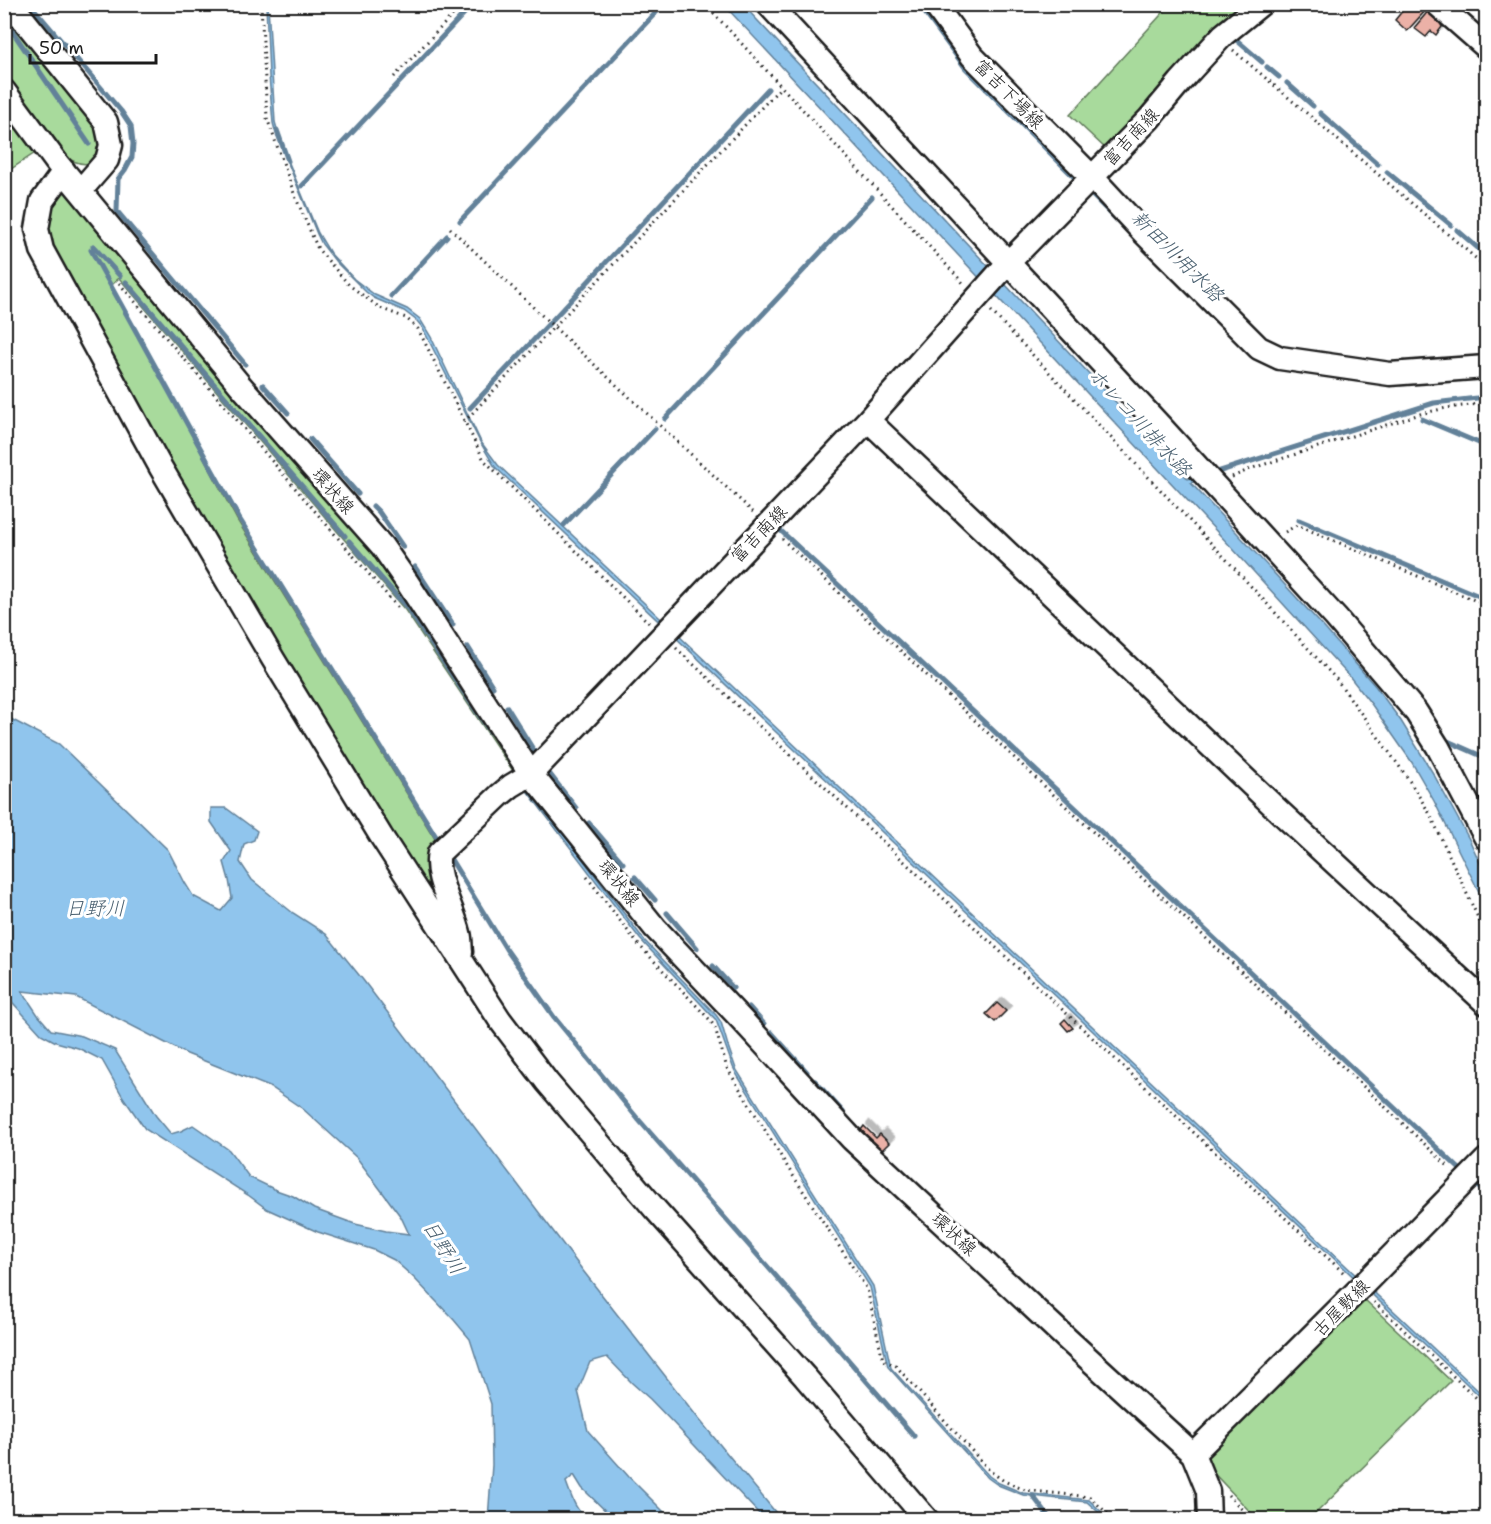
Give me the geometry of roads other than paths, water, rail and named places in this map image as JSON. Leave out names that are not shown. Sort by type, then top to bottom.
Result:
[{"type":"street","points":[[11,4],[106,122],[111,146],[107,160],[81,190]]},
{"type":"street","points":[[768,4],[1005,267],[1214,484],[1336,618],[1416,712],[1444,757],[1486,838]]},
{"type":"street","name":"富吉下場線","points":[[934,4],[972,56],[1259,348],[1280,358],[1390,374],[1486,367]]},
{"type":"street","name":"富吉南線","points":[[461,960],[460,934],[439,873],[437,861],[439,854],[500,795],[531,774],[868,420],[980,294],[1101,170],[1220,38],[1261,4]]},
{"type":"street","points":[[1437,4],[1486,47]]},
{"type":"street","name":"環状線","points":[[4,91],[64,171],[240,385],[382,546],[531,774],[655,928],[852,1139],[1193,1454],[1208,1491],[1209,1520]]},
{"type":"street","points":[[64,171],[42,201],[37,229],[42,250],[161,468],[273,659],[381,836],[500,1020],[547,1082],[927,1520]]},
{"type":"street","points":[[868,420],[1281,813],[1486,1003]]},
{"type":"street","name":"古屋敷線","points":[[1193,1454],[1486,1160]]},
{"type":"water","points":[[266,5],[268,5],[275,122],[282,146],[318,233],[330,253],[354,279],[375,295],[407,309],[420,319],[431,337],[481,442],[498,465],[1486,1398],[1486,1402],[495,467],[480,442],[422,327],[404,311],[366,292],[336,262],[317,234],[276,134],[273,123]]},
{"type":"water","points":[[724,5],[743,5],[1188,479],[1211,471],[1214,475],[1191,483],[1320,623],[1376,687],[1401,721],[1434,775],[1469,839],[1486,876],[1486,906],[1434,801],[1411,761],[1350,677]]},
{"type":"water","points":[[917,5],[925,5],[1254,351],[1486,376],[1403,385],[1380,384],[1273,367],[1254,357],[1244,350],[964,69]]},
{"type":"water","name":"日野川","points":[[5,716],[59,744],[168,850],[193,896],[221,911],[232,898],[224,862],[231,851],[211,822],[211,808],[226,808],[257,831],[254,840],[244,844],[240,862],[252,880],[293,913],[326,934],[584,1272],[698,1418],[781,1519],[764,1519],[607,1357],[590,1362],[578,1391],[588,1431],[671,1519],[614,1519],[582,1488],[574,1475],[566,1482],[577,1507],[588,1519],[488,1519],[492,1465],[491,1404],[470,1339],[454,1320],[394,1260],[374,1250],[318,1232],[267,1209],[145,1129],[102,1060],[41,1034],[5,994]],"holes":[[[22,991],[76,997],[187,1054],[272,1088],[303,1109],[357,1158],[401,1217],[409,1234],[355,1224],[314,1209],[293,1196],[249,1177],[229,1150],[193,1125],[171,1134],[156,1116],[115,1050],[82,1036],[51,1030]]]},
{"type":"water","points":[[527,786],[645,941],[721,1022],[736,1069],[873,1286],[891,1368],[989,1476],[999,1483],[1023,1493],[1089,1500],[1109,1519],[1106,1519],[1087,1502],[1023,1495],[998,1485],[988,1478],[888,1367],[870,1287],[737,1075],[716,1020],[640,939],[524,787]]},
{"type":"waterway","points":[[30,4],[121,111],[131,126],[132,157],[118,179],[117,211],[245,364]]},
{"type":"waterway","points":[[302,186],[473,4]]},
{"type":"waterway","points":[[460,221],[664,4]]},
{"type":"waterway","points":[[1266,12],[1276,4]]},
{"type":"waterway","points":[[4,19],[89,144]]},
{"type":"waterway","points":[[1234,36],[1262,62]]},
{"type":"waterway","points":[[1267,67],[1279,77]]},
{"type":"waterway","points":[[1287,83],[1313,106]]},
{"type":"waterway","points":[[470,408],[768,89]]},
{"type":"waterway","points":[[1320,113],[1378,164]]},
{"type":"waterway","points":[[277,130],[288,161]]},
{"type":"waterway","points":[[1387,172],[1451,225]]},
{"type":"waterway","points":[[665,419],[872,197]]},
{"type":"waterway","points":[[1457,230],[1486,255]]},
{"type":"waterway","points":[[391,296],[447,236]]},
{"type":"waterway","points":[[93,246],[120,276]]},
{"type":"waterway","points":[[91,250],[239,518],[440,843]]},
{"type":"waterway","points":[[126,282],[345,536]]},
{"type":"waterway","points":[[263,385],[288,413]]},
{"type":"waterway","points":[[1211,474],[1434,403],[1486,397]]},
{"type":"waterway","points":[[1422,419],[1486,446]]},
{"type":"waterway","points":[[564,525],[655,429]]},
{"type":"waterway","points":[[310,439],[358,494]]},
{"type":"waterway","points":[[373,506],[403,547]]},
{"type":"waterway","points":[[1299,520],[1486,599]]},
{"type":"waterway","points":[[779,529],[1466,1175]]},
{"type":"waterway","points":[[349,541],[408,609],[491,733]]},
{"type":"waterway","points":[[415,567],[453,625]]},
{"type":"waterway","points":[[468,647],[493,687]]},
{"type":"waterway","points":[[507,707],[536,754]]},
{"type":"waterway","points":[[1441,738],[1486,758]]},
{"type":"waterway","points":[[549,773],[576,808]]},
{"type":"waterway","points":[[1467,780],[1486,815]]},
{"type":"waterway","points":[[589,823],[623,863]]},
{"type":"waterway","points":[[447,853],[506,949],[554,1017],[638,1119],[914,1436]]},
{"type":"waterway","points":[[635,877],[655,900]]},
{"type":"waterway","points":[[667,913],[697,948]]},
{"type":"waterway","points":[[713,966],[733,988]]},
{"type":"waterway","points":[[749,1007],[764,1024]]},
{"type":"waterway","points":[[771,1032],[807,1072]]},
{"type":"waterway","points":[[815,1081],[843,1112]]},
{"type":"waterway","points":[[1472,1181],[1486,1194]]},
{"type":"waterway","points":[[1033,1496],[1051,1520]]},
{"type":"water label","name":"新田川用水路","points":[[1178,256]]},
{"type":"water label","name":"ホレコ川排水路","points":[[1140,422]]}]
